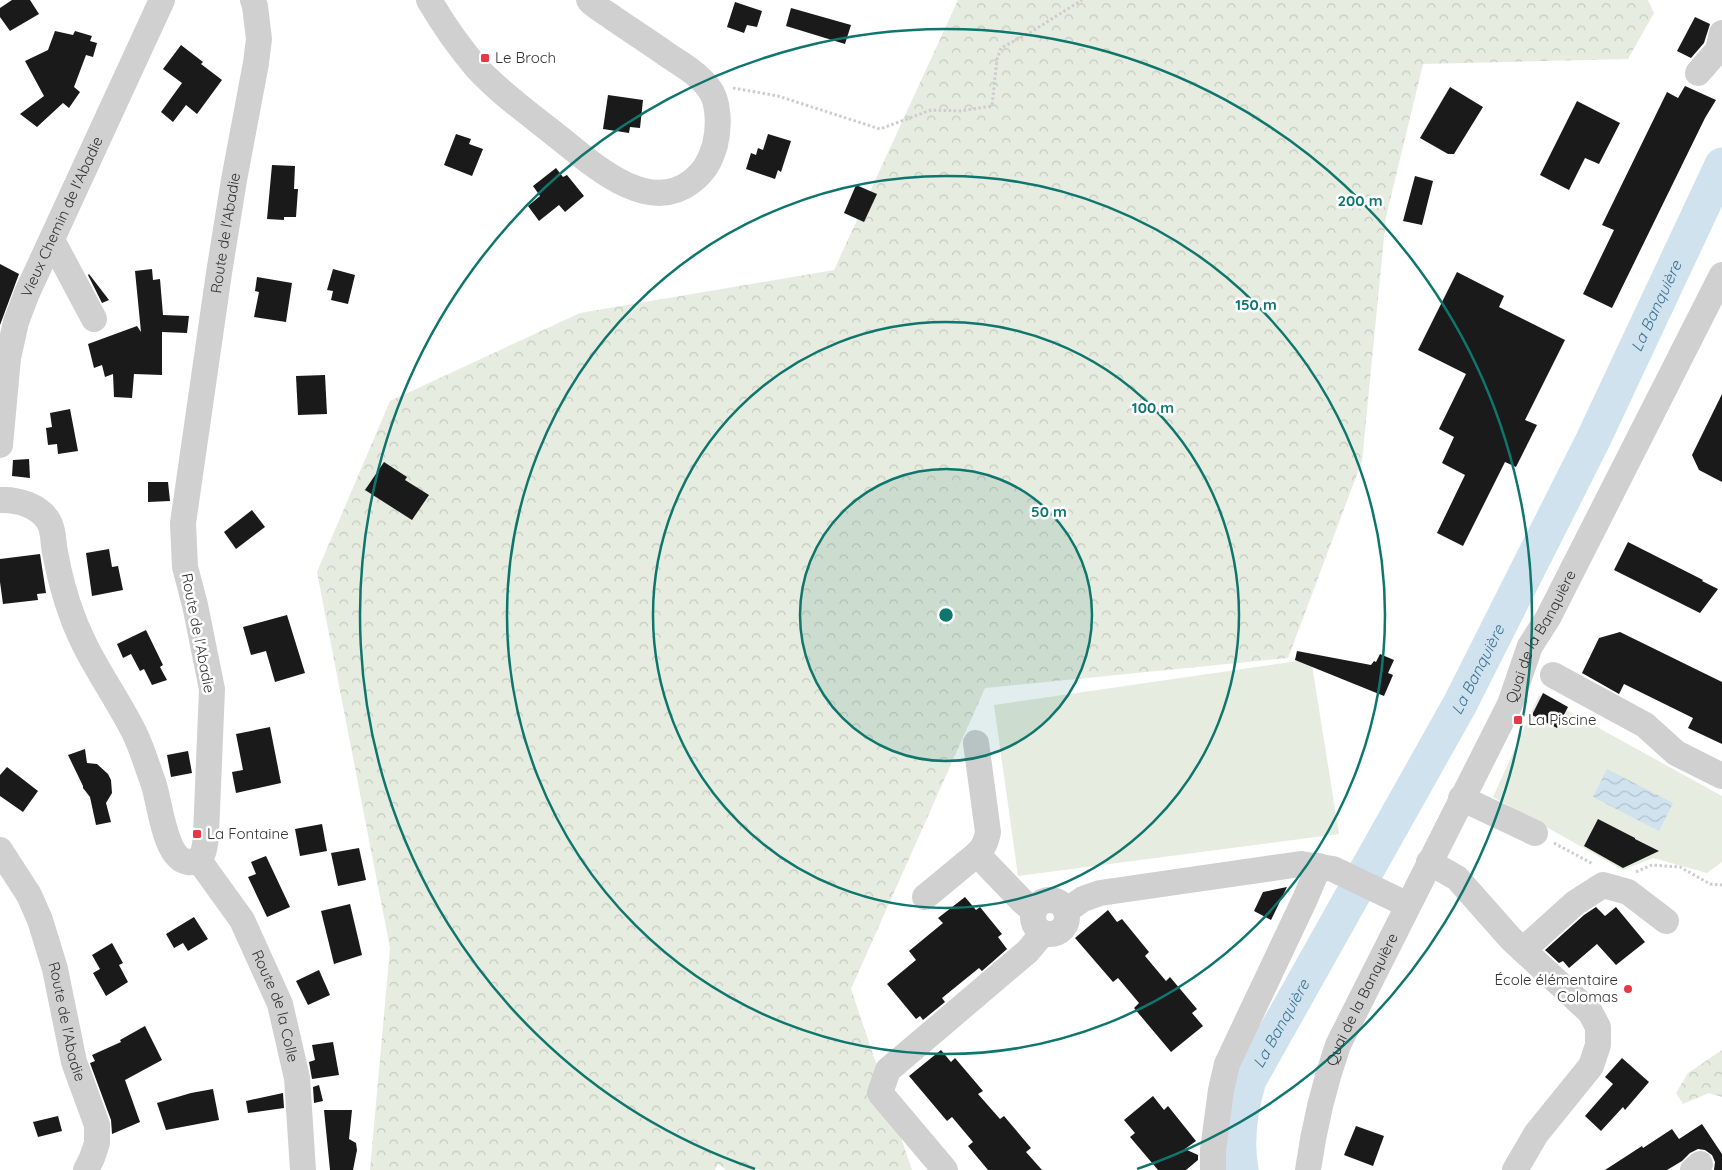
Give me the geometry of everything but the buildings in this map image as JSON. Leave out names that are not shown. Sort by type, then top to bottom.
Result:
[{"type":"street","name":"Vieux Chemin de l'Abadie","points":[[0,445],[8,358],[16,322],[27,294],[162,0]]},
{"type":"street","name":"Route de l'Abadie","points":[[198,860],[202,856],[205,847],[206,835],[212,690],[196,604],[185,567],[183,523],[219,273],[256,63],[259,39],[253,0]]},
{"type":"street","points":[[429,0],[455,42],[477,68],[499,89],[593,164],[621,183],[637,190],[652,193],[682,189],[701,174],[708,164],[717,137],[716,108],[709,87],[690,71],[588,0]]},
{"type":"street","points":[[1698,73],[1718,50],[1722,33]]},
{"type":"street","points":[[52,240],[94,319]]},
{"type":"street","name":"Quai de la Banquière","points":[[1308,1170],[1322,1096],[1338,1044],[1399,900],[1429,862],[1510,704],[1530,646],[1548,618],[1719,289]]},
{"type":"street","points":[[0,500],[10,499],[39,510],[49,523],[73,618],[81,637],[135,734],[154,786],[172,851],[180,860],[189,862],[198,860]]},
{"type":"street","points":[[1553,675],[1645,725],[1676,753],[1722,776]]},
{"type":"street","points":[[925,897],[984,848],[988,832],[976,743]]},
{"type":"street","points":[[1461,798],[1536,833]]},
{"type":"street","name":"Route de l'Abadie","points":[[0,850],[29,895],[40,920],[55,969],[74,1062],[97,1125],[97,1142],[86,1170]]},
{"type":"street","points":[[977,854],[1022,901],[1039,922],[1054,933],[1064,927],[1066,911],[1084,899],[1100,893],[1301,864],[1326,868],[1399,900]]},
{"type":"street","name":"Route de la Colle","points":[[198,860],[242,920],[280,1004],[297,1078],[303,1170]]},
{"type":"street","points":[[1429,862],[1457,878],[1511,939],[1590,1012],[1598,1027],[1598,1045],[1590,1066],[1536,1134],[1515,1170]]},
{"type":"street","points":[[1214,1170],[1213,1150],[1221,1090],[1227,1064],[1305,899],[1326,868]]},
{"type":"street","points":[[1523,950],[1575,903],[1603,885],[1628,892],[1666,921]]},
{"type":"street","points":[[945,1170],[880,1093],[888,1070],[1028,951],[1039,922]]},
{"type":"path","points":[[713,96],[732,88],[778,96],[880,129],[931,110],[960,111],[992,106],[997,59],[1001,48],[1031,32],[1082,0]]},
{"type":"path","points":[[1536,833],[1595,866]]},
{"type":"path","points":[[1630,876],[1652,865],[1680,867],[1710,884],[1722,885]]},
{"type":"green space","points":[[958,0],[1648,0],[1654,13],[1628,59],[1423,64],[1386,217],[1362,461],[1288,658],[985,688],[851,989],[912,1170],[726,1170],[718,1164],[715,1170],[370,1170],[390,948],[317,572],[390,401],[580,313],[834,270]]},
{"type":"green space","points":[[1311,659],[1339,834],[1018,876],[994,705]]},
{"type":"green space","points":[[1539,695],[1722,796],[1722,862],[1707,873],[1653,858],[1623,870],[1493,797]]},
{"type":"green space","points":[[1722,1050],[1722,1097],[1709,1093],[1683,1104],[1676,1093],[1688,1073]]},
{"type":"water","points":[[1607,769],[1673,803],[1659,831],[1593,797]]},
{"type":"waterway","name":"La Banquière","points":[[1241,1170],[1240,1125],[1243,1102],[1249,1080],[1460,704],[1593,440],[1722,165]]},
{"type":"place","name":"Le Broch","points":[[485,58]]},
{"type":"place","name":"La Piscine","points":[[1518,720]]},
{"type":"place","name":"La Fontaine","points":[[197,834]]},
{"type":"place","name":"École élémentaire Colomas","points":[[1628,989]]}]
